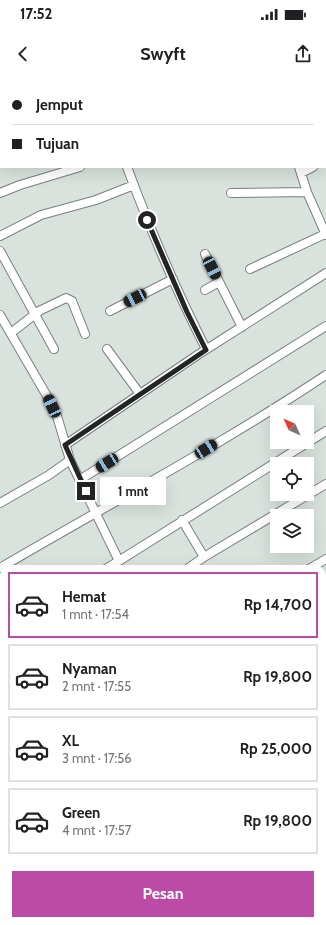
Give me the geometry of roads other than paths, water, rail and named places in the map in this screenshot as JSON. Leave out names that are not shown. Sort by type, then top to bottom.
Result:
[{"type":"street","points":[[0,194],[20,185],[77,168]]},
{"type":"street","points":[[127,168],[147,220],[206,350]]},
{"type":"street","points":[[250,269],[326,234],[306,192],[300,170]]},
{"type":"street","points":[[0,236],[51,212],[96,200],[134,186]]},
{"type":"street","points":[[231,193],[306,192]]},
{"type":"street","points":[[0,251],[54,349]]},
{"type":"street","points":[[205,254],[242,327]]},
{"type":"street","points":[[65,445],[206,350],[326,273]]},
{"type":"street","points":[[110,311],[173,279]]},
{"type":"street","points":[[205,290],[219,282]]},
{"type":"street","points":[[11,333],[45,307],[63,299],[69,299],[72,301],[85,334]]},
{"type":"street","points":[[0,315],[57,416],[70,460],[119,561]]},
{"type":"street","points":[[81,480],[326,326]]},
{"type":"street","points":[[107,349],[140,394]]},
{"type":"street","points":[[5,565],[97,513],[288,400],[326,375]]},
{"type":"street","points":[[112,565],[326,431]]},
{"type":"street","points":[[0,503],[49,475],[70,460]]},
{"type":"street","points":[[193,565],[326,484]]},
{"type":"street","points":[[182,520],[204,557]]},
{"type":"street","points":[[316,565],[326,559]]}]
